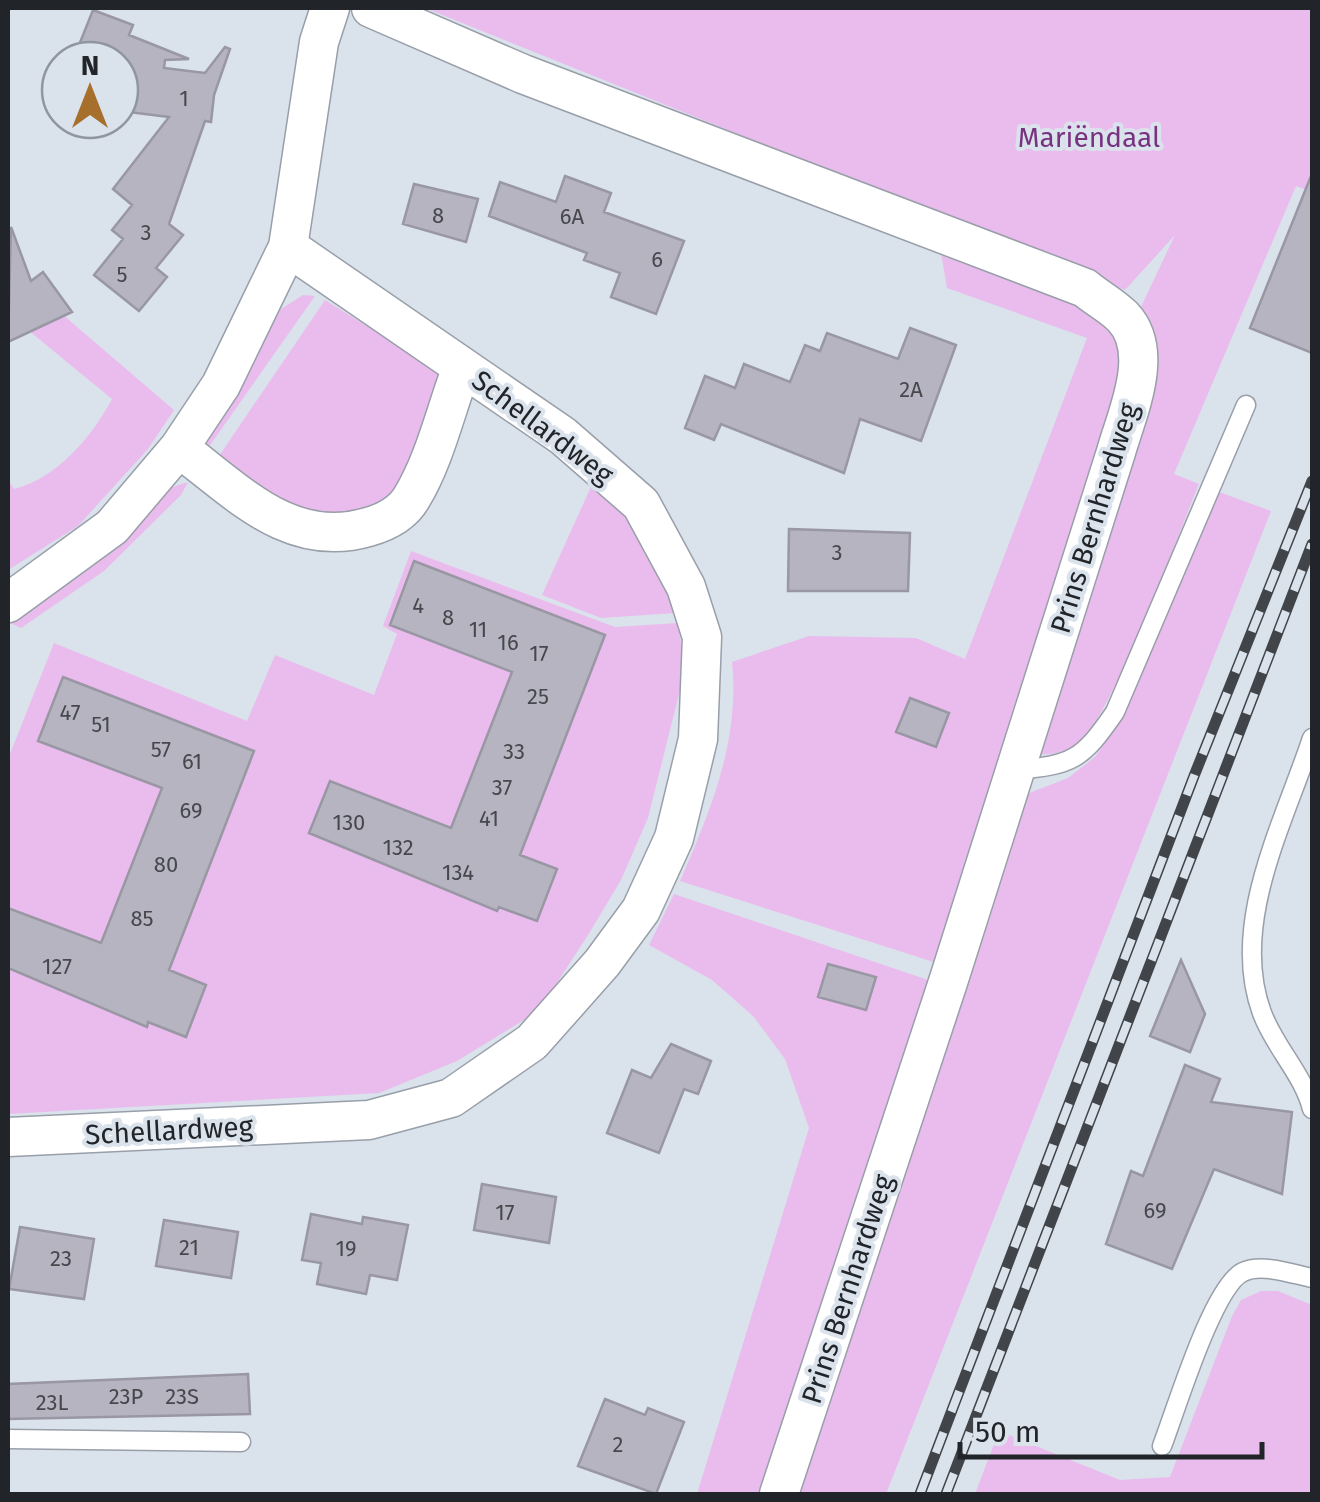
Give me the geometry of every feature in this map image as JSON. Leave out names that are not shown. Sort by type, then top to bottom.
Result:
[{"type":"street","points":[[8,603],[112,527],[179,448],[221,385],[288,247],[319,42],[330,8]]},
{"type":"street","name":"Prins Bernhardweg","points":[[371,8],[523,74],[1085,288],[1124,318],[1136,338],[1137,381],[779,1494]]},
{"type":"street","name":"Schellardweg","points":[[8,1137],[369,1120],[452,1098],[532,1042],[602,963],[641,910],[674,838],[698,738],[702,636],[686,587],[640,504],[579,462],[462,368],[288,247]]},
{"type":"street","points":[[179,448],[241,508],[321,534],[346,532],[394,517],[434,468],[462,368]]},
{"type":"lane","points":[[1015,770],[1064,766],[1088,751],[1115,712],[1246,405]]},
{"type":"lane","points":[[1312,738],[1264,880],[1250,939],[1250,976],[1263,1017],[1308,1091],[1312,1109]]},
{"type":"lane","points":[[1162,1446],[1221,1292],[1244,1271],[1271,1270],[1312,1278]]},
{"type":"lane","points":[[8,1439],[241,1442]]},
{"type":"green space","name":"Mariëndaal","points":[[425,8],[1312,8],[1312,192],[1296,186],[1174,474],[1199,484],[1126,663],[1092,727],[1078,744],[1062,752],[1034,755],[1154,352],[1152,328],[1141,307],[1175,235],[1125,290]]},
{"type":"green space","points":[[940,247],[1040,282],[1089,308],[1107,324],[1118,343],[1122,382],[940,964],[680,881],[721,774],[732,719],[732,662],[809,636],[916,638],[965,659],[1087,338],[947,288]]},
{"type":"green space","points":[[34,290],[174,410],[148,449],[78,526],[8,570],[8,480],[14,489],[58,466],[83,442],[112,399],[17,321]]},
{"type":"green space","points":[[303,295],[315,296],[206,451],[202,437],[248,370],[281,309]]},
{"type":"green space","points":[[325,300],[429,365],[440,378],[407,482],[387,507],[350,522],[299,517],[217,459]]},
{"type":"green space","points":[[595,478],[655,558],[675,613],[601,618],[542,595]]},
{"type":"green space","points":[[188,482],[181,495],[104,571],[21,628],[10,623],[92,566],[167,489]]},
{"type":"green space","points":[[1219,492],[1271,511],[886,1494],[792,1494],[1024,795],[1068,778],[1095,757],[1123,717]]},
{"type":"green space","points":[[411,551],[615,627],[678,623],[685,670],[648,818],[621,880],[549,995],[524,1020],[457,1061],[379,1093],[8,1114],[8,759],[54,643],[247,721],[275,655],[374,695],[397,634],[383,626]]},
{"type":"green space","points":[[674,894],[934,982],[766,1494],[697,1494],[809,1128],[785,1059],[753,1016],[712,980],[649,945]]},
{"type":"green space","points":[[1261,1291],[1278,1291],[1312,1305],[1312,1494],[975,1494],[999,1431],[1120,1480],[1170,1477],[1232,1316],[1241,1300]]},
{"type":"building","points":[[93,10],[133,25],[129,35],[189,59],[165,60],[164,68],[205,73],[225,47],[230,49],[214,95],[211,122],[205,121],[169,224],[183,235],[156,268],[167,277],[139,311],[94,275],[123,239],[112,230],[132,205],[113,189],[169,117],[140,113],[140,40],[81,40]]},
{"type":"building","points":[[565,176],[611,193],[604,212],[684,241],[656,314],[611,297],[620,273],[584,260],[587,253],[489,216],[500,182],[556,202]]},
{"type":"building","points":[[1312,176],[1312,353],[1250,328]]},
{"type":"building","points":[[414,184],[478,199],[466,242],[403,224]]},
{"type":"building","points":[[11,227],[31,281],[43,272],[72,312],[8,342]]},
{"type":"building","points":[[910,328],[956,345],[921,441],[860,419],[844,473],[721,424],[714,440],[685,428],[705,376],[735,388],[744,364],[790,382],[805,345],[820,351],[827,333],[898,359]]},
{"type":"building","points":[[789,529],[910,533],[908,591],[788,591]]},
{"type":"building","points":[[414,561],[605,635],[520,855],[557,869],[537,921],[499,907],[497,911],[309,833],[330,781],[451,828],[512,672],[390,625]]},
{"type":"building","points":[[63,677],[254,751],[169,970],[206,985],[186,1037],[148,1022],[147,1027],[8,968],[8,908],[101,943],[162,788],[38,741]]},
{"type":"building","points":[[910,698],[949,713],[936,747],[896,732]]},
{"type":"building","points":[[1181,960],[1205,1014],[1190,1052],[1150,1036]]},
{"type":"building","points":[[828,964],[876,977],[866,1010],[818,997]]},
{"type":"building","points":[[671,1044],[711,1061],[698,1094],[684,1089],[659,1153],[607,1133],[632,1070],[651,1078]]},
{"type":"building","points":[[1185,1065],[1220,1079],[1211,1102],[1292,1112],[1282,1194],[1214,1169],[1172,1269],[1106,1244],[1131,1171],[1143,1176]]},
{"type":"building","points":[[482,1184],[556,1197],[549,1243],[474,1230]]},
{"type":"building","points":[[311,1214],[362,1224],[363,1217],[408,1225],[397,1280],[370,1275],[366,1294],[317,1284],[321,1263],[302,1260]]},
{"type":"building","points":[[164,1220],[238,1232],[231,1278],[156,1266]]},
{"type":"building","points":[[20,1227],[94,1239],[84,1299],[9,1289]]},
{"type":"building","points":[[248,1374],[250,1414],[8,1419],[8,1384]]},
{"type":"building","points":[[605,1399],[645,1415],[648,1408],[684,1422],[656,1494],[578,1466]]},
{"type":"railway","points":[[920,1494],[1194,776],[1312,481]]},
{"type":"railway","points":[[946,1494],[1312,544]]}]
